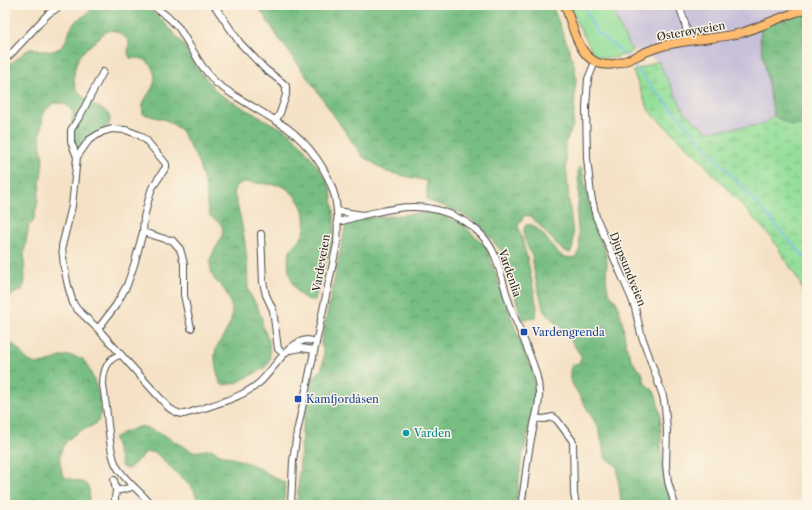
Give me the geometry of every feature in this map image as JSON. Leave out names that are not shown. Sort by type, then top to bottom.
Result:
[{"type":"main road","points":[[565,5],[580,46],[587,56],[595,62]]},
{"type":"main road","name":"Østerøyveien","points":[[595,62],[610,65],[628,60],[644,52],[667,45],[740,33],[807,9]]},
{"type":"street","points":[[5,58],[10,55],[48,14],[62,5]]},
{"type":"street","name":"Vardeveien","points":[[152,5],[168,17],[179,28],[202,66],[216,82],[232,94],[276,120],[290,130],[309,148],[319,163],[331,187],[334,197],[337,211],[337,244],[297,432],[293,461],[291,505]]},
{"type":"street","points":[[214,5],[240,43],[265,69],[283,82],[286,86],[286,95],[276,120]]},
{"type":"street","points":[[679,5],[685,23],[688,41]]},
{"type":"street","name":"Djupsundveien","points":[[595,62],[588,79],[586,107],[587,158],[591,195],[596,217],[631,296],[641,334],[663,396],[668,430],[666,465],[668,482],[675,505]]},
{"type":"street","points":[[103,72],[71,130],[71,142],[77,157],[72,206],[62,246],[68,286],[73,303],[77,309],[98,329],[169,408],[174,412],[183,414],[209,407],[247,392],[260,383],[286,352],[297,344],[306,340],[316,342]]},
{"type":"street","points":[[77,157],[89,140],[102,132],[112,129],[126,130],[139,135],[146,140],[166,164],[166,167],[152,188],[150,194],[144,217],[143,232],[134,265],[124,292],[98,329]]},
{"type":"street","name":"Vardenlia","points":[[337,221],[410,207],[425,207],[442,211],[460,218],[482,236],[490,246],[495,255],[511,307],[537,375],[539,397],[521,505]]},
{"type":"street","name":"Vardenlia","points":[[337,211],[363,215]]},
{"type":"street","points":[[143,232],[172,240],[180,249],[184,264],[184,295],[191,328]]},
{"type":"street","points":[[261,234],[263,282],[266,295],[273,310],[278,349],[286,352],[301,348],[314,350]]},
{"type":"street","points":[[120,354],[113,359],[106,368],[103,385],[114,457],[116,465],[151,505]]},
{"type":"street","points":[[536,418],[544,419],[553,417],[572,440],[574,494],[576,505]]},
{"type":"street","points":[[114,480],[116,491],[115,505]]},
{"type":"street","points":[[116,491],[129,488],[132,485]]},
{"type":"shaded area","points":[[610,5],[807,5],[807,10],[761,28],[760,39],[774,116],[762,125],[707,131],[685,113],[658,61],[629,47]]},
{"type":"green space","points":[[95,5],[140,5],[148,9],[163,21],[184,45],[193,62],[219,94],[287,131],[301,144],[327,180],[331,191],[334,212],[334,229],[330,251],[322,273],[315,300],[305,299],[299,294],[293,284],[289,272],[288,260],[290,252],[303,235],[305,225],[303,211],[296,198],[291,192],[279,185],[244,182],[235,188],[234,193],[241,220],[247,260],[248,288],[258,308],[262,319],[262,325],[269,341],[270,358],[265,368],[236,383],[224,385],[220,383],[215,362],[216,349],[232,318],[231,306],[227,295],[224,289],[214,278],[210,265],[211,258],[223,232],[222,228],[220,223],[210,216],[207,205],[206,188],[197,159],[180,129],[166,120],[143,114],[142,109],[144,101],[153,87],[155,80],[154,72],[149,63],[146,61],[130,58],[128,53],[129,41],[116,32],[110,30],[102,34],[84,50],[76,63],[74,76],[75,86],[80,93],[89,102],[109,115],[110,121],[105,129],[81,144],[78,148],[72,148],[71,129],[73,112],[65,104],[60,103],[54,103],[45,111],[40,138],[43,159],[42,170],[37,205],[33,222],[29,225],[24,253],[24,285],[22,290],[11,295],[5,300],[5,64],[15,61],[31,49],[52,51],[58,49],[64,43],[70,29],[76,21],[85,15]]},
{"type":"green space","points":[[257,5],[552,5],[569,49],[575,68],[576,79],[573,125],[565,144],[573,247],[570,253],[561,249],[531,216],[525,215],[518,225],[527,257],[537,307],[536,317],[522,320],[502,252],[478,223],[457,211],[427,200],[427,181],[387,172],[362,156]]},
{"type":"green space","points":[[569,5],[610,5],[629,47],[633,49],[630,53],[614,58],[600,57],[594,54]]},
{"type":"green space","points":[[807,10],[807,124],[792,126],[774,116],[760,39],[761,28]]},
{"type":"green space","points":[[658,61],[685,113],[707,131],[762,125],[774,116],[792,126],[807,124],[807,303],[799,281],[771,237],[698,157],[649,111],[633,71]]},
{"type":"green space","points":[[579,167],[582,169],[586,191],[605,251],[608,291],[617,303],[622,320],[626,345],[631,359],[637,368],[642,372],[645,384],[652,389],[656,395],[660,413],[662,463],[666,486],[672,505],[623,505],[621,502],[617,466],[606,459],[598,427],[570,380],[570,370],[572,365],[579,363],[582,357],[558,325],[544,312],[535,277],[532,256],[524,238],[524,229],[526,225],[533,225],[563,257],[576,257],[580,249],[577,217]]},
{"type":"green space","points":[[432,212],[461,223],[486,247],[523,350],[532,368],[536,398],[521,463],[516,505],[297,505],[302,430],[313,379],[322,369],[324,353],[321,343],[346,224],[358,219]]},
{"type":"green space","points":[[5,338],[30,362],[40,364],[61,357],[73,356],[82,358],[90,370],[97,388],[101,407],[98,421],[90,427],[78,432],[69,439],[62,447],[60,456],[63,476],[84,483],[87,486],[89,490],[88,505],[5,505]]},
{"type":"green space","points":[[141,426],[164,435],[193,452],[211,449],[220,454],[251,464],[285,483],[284,505],[199,505],[194,490],[155,452],[146,452],[129,469],[122,467],[114,438],[122,433]]},
{"type":"waterway","points":[[584,5],[591,22],[599,34],[628,58]]},
{"type":"waterway","points":[[631,62],[807,260]]},
{"type":"place","name":"Vardengrenda","points":[[524,332]]},
{"type":"place","name":"Kamfjordåsen","points":[[298,399]]},
{"type":"place","name":"Varden","points":[[406,433]]}]
